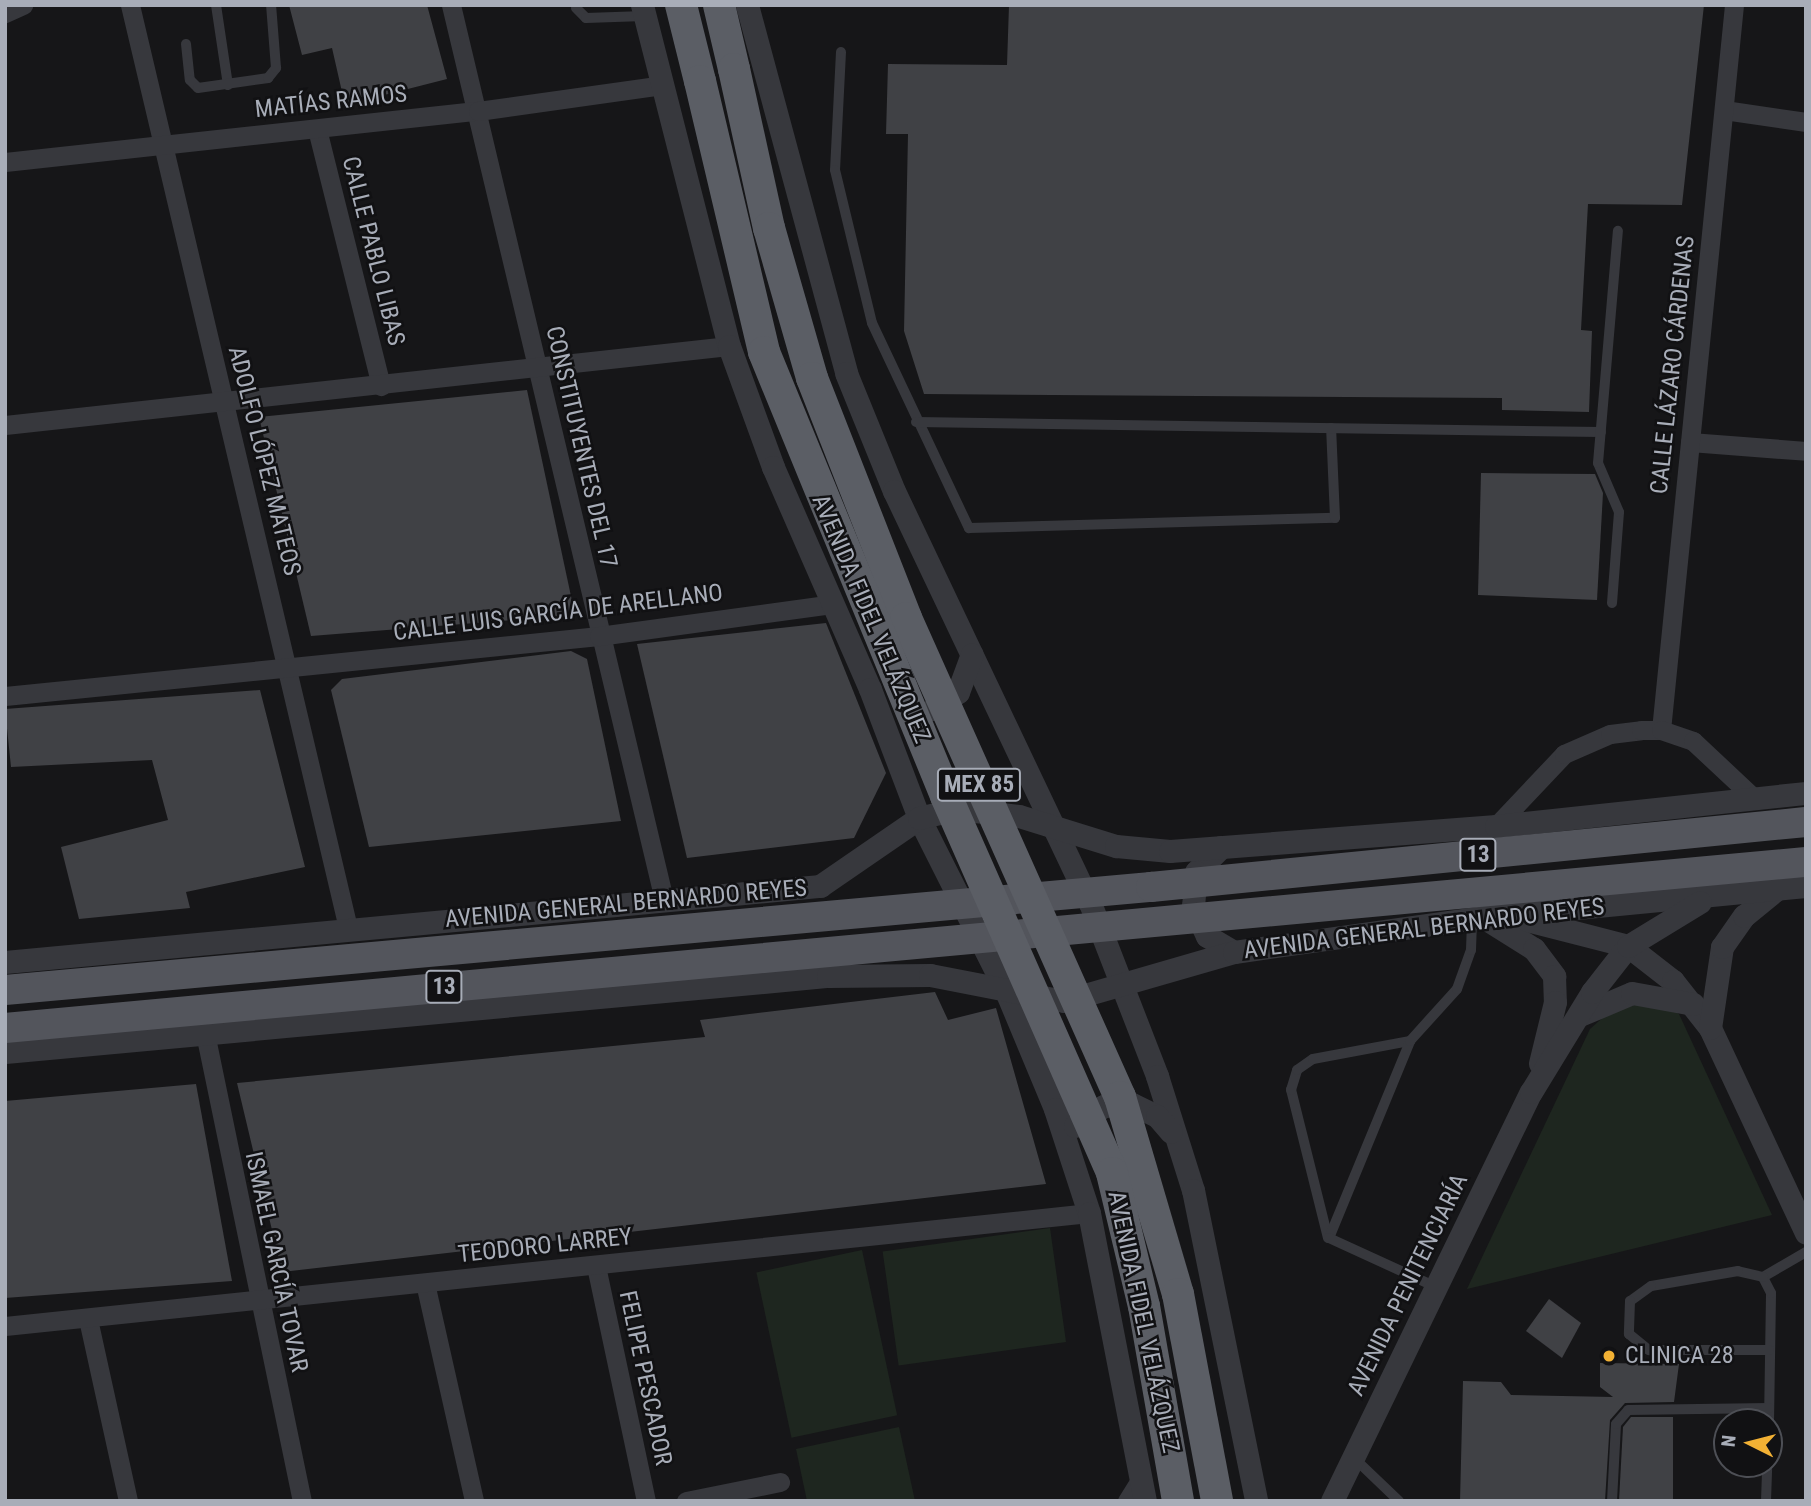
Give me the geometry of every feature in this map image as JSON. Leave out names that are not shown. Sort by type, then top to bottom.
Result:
[{"type":"highway","name":"AVENIDA FIDEL VELÁZQUEZ","points":[[681,5],[734,243],[774,378],[951,808],[1112,1173],[1144,1306],[1178,1501]]},
{"type":"highway","name":"AVENIDA FIDEL VELÁZQUEZ","points":[[719,5],[769,228],[812,378],[906,618],[1121,1097],[1178,1294],[1217,1501]]},
{"type":"main road","name":"AVENIDA GENERAL BERNARDO REYES","points":[[5,990],[1164,886],[1806,822]]},
{"type":"main road","name":"AVENIDA GENERAL BERNARDO REYES","points":[[5,1028],[1806,862]]},
{"type":"street","points":[[5,13],[23,5]]},
{"type":"street","name":"ADOLFO LÓPEZ MATEOS","points":[[130,5],[289,667],[348,928]]},
{"type":"street","name":"CONSTITUYENTES DEL 17","points":[[451,5],[599,636],[664,900]]},
{"type":"street","points":[[747,5],[846,373],[894,491],[1053,825],[1123,987],[1175,1137],[1193,1190],[1256,1501]]},
{"type":"street","name":"CALLE LÁZARO CÁRDENAS","points":[[1661,730],[1734,5]]},
{"type":"street","points":[[643,10],[729,346],[832,604],[870,689],[919,818],[1006,991],[1089,1213],[1143,1490],[1127,1501]]},
{"type":"street","name":"MATÍAS RAMOS","points":[[5,162],[478,111],[662,85]]},
{"type":"street","points":[[1724,110],[1806,122]]},
{"type":"street","name":"CALLE PABLO LIBAS","points":[[317,129],[381,386]]},
{"type":"street","points":[[5,425],[729,346]]},
{"type":"street","points":[[1690,442],[1806,451]]},
{"type":"street","name":"CALLE LUIS GARCÍA DE ARELLANO","points":[[5,696],[599,636],[832,604]]},
{"type":"street","points":[[870,689],[906,711],[934,708],[958,692],[972,654]]},
{"type":"street","points":[[1496,826],[1564,754],[1610,734],[1661,730],[1702,747],[1755,799]]},
{"type":"street","name":"AVENIDA GENERAL BERNARDO REYES","points":[[5,962],[348,928],[820,887],[919,818],[970,809],[1053,825],[1128,848],[1221,847],[1496,826],[1806,793]]},
{"type":"street","points":[[1221,847],[1196,872],[1192,906],[1207,936],[1234,952]]},
{"type":"street","name":"AVENIDA GENERAL BERNARDO REYES","points":[[5,1052],[828,976],[930,975],[1064,1000],[1123,987],[1234,952],[1486,917],[1806,886]]},
{"type":"street","points":[[820,887],[834,894],[852,920],[849,952],[828,976]]},
{"type":"street","points":[[1710,1027],[1722,947],[1744,916],[1778,888]]},
{"type":"street","name":"AVENIDA PENITENCIARÍA","points":[[1332,1501],[1531,1093],[1577,1017],[1628,946],[1712,896]]},
{"type":"street","points":[[1486,917],[1628,946],[1655,964],[1693,1004],[1710,1027],[1806,1233]]},
{"type":"street","name":"AVENIDA PENITENCIARÍA","points":[[1486,917],[1534,949],[1554,976],[1553,1014],[1531,1093]]},
{"type":"street","points":[[1577,1017],[1632,993],[1693,1004]]},
{"type":"street","name":"ISMAEL GARCÍA TOVAR","points":[[205,1033],[257,1300],[302,1501]]},
{"type":"street","points":[[1065,1143],[1080,1120],[1118,1104],[1157,1115],[1175,1137]]},
{"type":"street","name":"TEODORO LARREY","points":[[5,1326],[1089,1213]]},
{"type":"street","name":"FELIPE PESCADOR","points":[[596,1266],[646,1501]]},
{"type":"street","points":[[425,1283],[474,1501]]},
{"type":"street","points":[[88,1319],[128,1501]]},
{"type":"street","points":[[686,1501],[780,1482]]},
{"type":"lane","points":[[216,5],[228,85]]},
{"type":"lane","points":[[186,44],[192,86],[228,85],[273,75],[271,5]]},
{"type":"lane","points":[[576,8],[586,18],[643,10]]},
{"type":"lane","points":[[841,52],[836,181],[872,323],[916,422],[970,528],[1335,518],[1331,428]]},
{"type":"lane","points":[[1612,603],[1619,512],[1598,463],[1618,232]]},
{"type":"lane","points":[[916,422],[1601,432]]},
{"type":"lane","points":[[1329,1238],[1410,1041],[1457,989],[1486,917]]},
{"type":"lane","points":[[1329,1238],[1292,1090],[1297,1070],[1313,1059],[1410,1041]]},
{"type":"lane","points":[[1329,1238],[1436,1287]]},
{"type":"lane","points":[[1769,1350],[1649,1350],[1634,1342],[1627,1321],[1630,1301],[1645,1288],[1738,1271],[1763,1277],[1806,1252]]},
{"type":"lane","points":[[1763,1277],[1771,1293],[1769,1408]]},
{"type":"lane","points":[[1612,1501],[1616,1424],[1628,1410],[1713,1409]]},
{"type":"lane","points":[[1353,1457],[1399,1501]]},
{"type":"lane","points":[[1766,1501],[1767,1478]]},
{"type":"shaded area","points":[[1656,1001],[1679,1014],[1772,1215],[1467,1289],[1590,1029],[1617,1005]]},
{"type":"shaded area","points":[[1050,1228],[1066,1342],[899,1365],[883,1252]]},
{"type":"shaded area","points":[[862,1250],[897,1415],[791,1438],[756,1272]]},
{"type":"shaded area","points":[[899,1427],[915,1501],[807,1501],[796,1449]]},
{"type":"building","points":[[289,5],[427,5],[447,79],[345,105],[332,48],[302,55]]},
{"type":"building","points":[[1009,5],[1704,5],[1682,205],[1588,204],[1581,330],[1592,331],[1589,412],[1502,410],[1502,398],[924,394],[904,331],[908,134],[886,134],[888,64],[1007,65]]},
{"type":"building","points":[[527,390],[575,615],[311,636],[259,417]]},
{"type":"building","points":[[1481,473],[1595,474],[1603,493],[1597,600],[1478,595]]},
{"type":"building","points":[[826,623],[886,773],[854,838],[687,858],[637,644]]},
{"type":"building","points":[[571,651],[587,659],[621,821],[369,847],[331,690],[342,679]]},
{"type":"building","points":[[260,690],[305,867],[186,892],[190,908],[79,919],[61,847],[168,820],[152,760],[11,767],[5,709]]},
{"type":"building","points":[[935,992],[948,1020],[996,1008],[1046,1184],[282,1272],[237,1083],[705,1037],[700,1020]]},
{"type":"building","points":[[196,1084],[232,1281],[5,1298],[5,1101]]},
{"type":"building","points":[[1549,1299],[1581,1323],[1562,1358],[1526,1331]]},
{"type":"building","points":[[1600,1363],[1679,1364],[1674,1402],[1625,1403],[1610,1420],[1605,1501],[1460,1501],[1463,1381],[1501,1382],[1511,1395],[1613,1397],[1600,1387]]},
{"type":"building","points":[[1631,1417],[1673,1417],[1673,1501],[1619,1501],[1623,1427]]},
{"type":"place","name":"CLINICA 28","points":[[1609,1356]]}]
